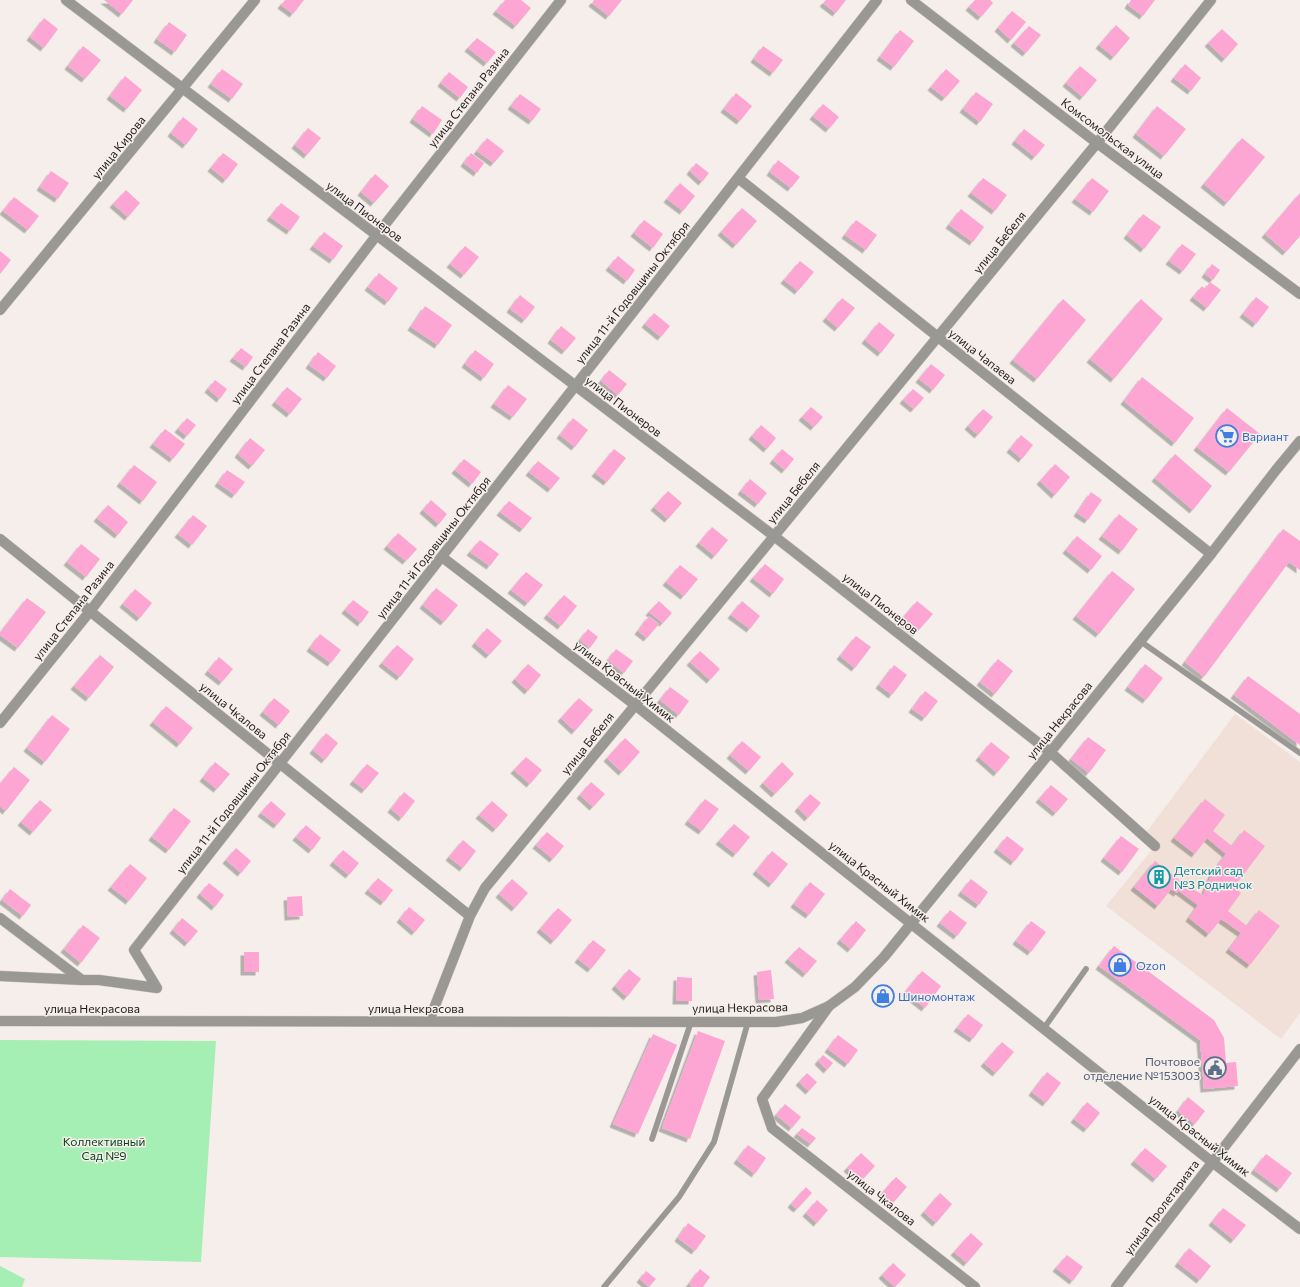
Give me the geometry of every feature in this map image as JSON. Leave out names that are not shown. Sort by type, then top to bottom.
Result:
[{"type":"street","name":"улица Пионеров","points":[[66,0],[774,536],[1050,752],[1155,846]]},
{"type":"street","name":"улица Кирова","points":[[0,310],[255,0]]},
{"type":"street","name":"улица Степана Разина","points":[[0,723],[91,610],[376,236],[561,0]]},
{"type":"street","name":"улица 11-й Годовщины Октября","points":[[0,976],[99,980],[157,988],[134,950],[877,0]]},
{"type":"street","name":"Комсомольская улица","points":[[911,0],[1097,143],[1300,294]]},
{"type":"street","name":"улица Бебеля","points":[[429,1021],[470,916],[485,888],[1097,143],[1211,0]]},
{"type":"street","name":"улица Чапаева","points":[[738,178],[1211,554]]},
{"type":"street","name":"улица Некрасова","points":[[0,1021],[776,1022],[802,1018],[829,1006],[855,986],[884,957],[1211,554],[1300,441]]},
{"type":"street","name":"улица Чкалова","points":[[0,539],[91,610],[470,916]]},
{"type":"street","name":"улица Красный Химик","points":[[442,557],[635,705],[1212,1162],[1300,1229]]},
{"type":"street","points":[[0,918],[82,980]]},
{"type":"street","name":"улица Некрасова","points":[[772,1128],[762,1099],[829,1006]]},
{"type":"street","name":"улица Пролетариата","points":[[1116,1287],[1300,1049]]},
{"type":"street","name":"улица Чкалова","points":[[772,1128],[975,1287]]},
{"type":"lane","points":[[1140,641],[1300,753]]},
{"type":"lane","points":[[1044,1028],[1086,969]]},
{"type":"lane","points":[[652,1139],[691,1022]]},
{"type":"lane","points":[[604,1287],[679,1197],[714,1142],[748,1022]]},
{"type":"shaded area","points":[[1235,714],[1300,762],[1300,1013],[1281,1039],[1106,906],[1155,846],[1145,834]]},
{"type":"green space","name":"Коллективный Сад №9","points":[[0,1040],[216,1041],[201,1262],[0,1257]]},
{"type":"green space","points":[[0,1266],[25,1279],[22,1287],[0,1287]]},
{"type":"building","points":[[104,0],[133,0],[122,14]]},
{"type":"building","points":[[285,0],[304,0],[293,14],[281,5]]},
{"type":"building","points":[[505,0],[521,0],[531,8],[516,26],[496,11]]},
{"type":"building","points":[[594,0],[622,0],[609,16],[592,3]]},
{"type":"building","points":[[826,0],[846,0],[836,13],[823,3]]},
{"type":"building","points":[[975,0],[990,0],[993,3],[981,17],[969,7]]},
{"type":"building","points":[[1131,0],[1155,0],[1143,16],[1128,5]]},
{"type":"building","points":[[1012,11],[1026,22],[1011,40],[998,28]]},
{"type":"building","points":[[44,18],[58,29],[44,48],[30,37]]},
{"type":"building","points":[[169,22],[187,35],[175,52],[157,39]]},
{"type":"building","points":[[1116,25],[1130,38],[1114,57],[1099,45]]},
{"type":"building","points":[[1029,26],[1041,35],[1026,53],[1014,43]]},
{"type":"building","points":[[1222,29],[1238,44],[1225,59],[1208,43]]},
{"type":"building","points":[[900,30],[914,41],[894,67],[880,57]]},
{"type":"building","points":[[477,38],[496,52],[487,63],[468,48]]},
{"type":"building","points":[[83,46],[101,60],[85,79],[68,66]]},
{"type":"building","points":[[763,46],[783,60],[773,73],[754,59]]},
{"type":"building","points":[[1185,64],[1201,78],[1191,91],[1174,78]]},
{"type":"building","points":[[1080,66],[1097,80],[1083,97],[1066,83]]},
{"type":"building","points":[[222,69],[243,84],[232,99],[211,84]]},
{"type":"building","points":[[946,69],[960,81],[945,98],[931,87]]},
{"type":"building","points":[[449,72],[468,87],[460,98],[441,83]]},
{"type":"building","points":[[125,76],[142,90],[127,109],[110,96]]},
{"type":"building","points":[[976,92],[993,104],[980,122],[963,109]]},
{"type":"building","points":[[736,93],[752,106],[740,121],[724,109]]},
{"type":"building","points":[[520,94],[541,109],[532,121],[511,106]]},
{"type":"building","points":[[823,104],[839,117],[829,129],[813,116]]},
{"type":"building","points":[[422,106],[442,120],[433,134],[413,119]]},
{"type":"building","points":[[1157,106],[1186,129],[1164,156],[1136,134]]},
{"type":"building","points":[[183,117],[198,129],[186,145],[171,133]]},
{"type":"building","points":[[308,128],[321,138],[307,155],[295,145]]},
{"type":"building","points":[[1024,129],[1045,145],[1035,157],[1015,141]]},
{"type":"building","points":[[487,138],[504,151],[494,163],[477,151]]},
{"type":"building","points":[[1242,138],[1265,157],[1227,203],[1204,184]]},
{"type":"building","points":[[223,153],[238,164],[226,180],[211,168]]},
{"type":"building","points":[[471,153],[484,163],[477,173],[464,163]]},
{"type":"building","points":[[778,160],[800,177],[791,188],[770,172]]},
{"type":"building","points":[[696,163],[709,173],[702,182],[690,171]]},
{"type":"building","points":[[51,171],[69,183],[58,199],[40,187]]},
{"type":"building","points":[[375,174],[389,186],[374,203],[361,192]]},
{"type":"building","points":[[983,178],[1007,195],[995,211],[971,193]]},
{"type":"building","points":[[1092,178],[1109,191],[1093,212],[1075,199]]},
{"type":"building","points":[[680,183],[695,196],[683,211],[667,199]]},
{"type":"building","points":[[126,190],[140,203],[128,217],[113,204]]},
{"type":"building","points":[[1300,193],[1300,236],[1286,252],[1265,234]]},
{"type":"building","points":[[14,197],[39,216],[28,230],[3,211]]},
{"type":"building","points":[[281,203],[300,217],[290,231],[270,217]]},
{"type":"building","points":[[742,208],[757,221],[736,245],[721,232]]},
{"type":"building","points":[[961,209],[984,227],[973,242],[949,225]]},
{"type":"building","points":[[1143,214],[1161,227],[1144,249],[1127,235]]},
{"type":"building","points":[[644,220],[663,234],[653,248],[634,233]]},
{"type":"building","points":[[856,220],[877,235],[866,250],[845,235]]},
{"type":"building","points":[[324,232],[343,246],[333,260],[313,246]]},
{"type":"building","points":[[1182,244],[1196,254],[1183,271],[1169,261]]},
{"type":"building","points":[[465,246],[479,257],[464,275],[450,264]]},
{"type":"building","points":[[0,251],[11,260],[0,274]]},
{"type":"building","points":[[618,256],[635,270],[627,281],[609,267]]},
{"type":"building","points":[[800,261],[814,272],[798,291],[784,280]]},
{"type":"building","points":[[1212,264],[1220,270],[1213,280],[1205,274]]},
{"type":"building","points":[[379,273],[398,288],[388,302],[368,287]]},
{"type":"building","points":[[1210,282],[1221,290],[1207,308],[1193,297],[1202,286],[1205,289]]},
{"type":"building","points":[[520,295],[535,307],[525,320],[510,309]]},
{"type":"building","points":[[1256,297],[1269,307],[1256,324],[1243,314]]},
{"type":"building","points":[[842,298],[855,308],[838,328],[826,318]]},
{"type":"building","points":[[1063,299],[1086,320],[1037,379],[1013,360]]},
{"type":"building","points":[[1141,299],[1163,319],[1114,379],[1090,359]]},
{"type":"building","points":[[425,306],[452,325],[438,345],[411,327]]},
{"type":"building","points":[[654,313],[670,326],[661,337],[645,324]]},
{"type":"building","points":[[879,322],[895,335],[881,353],[865,340]]},
{"type":"building","points":[[561,326],[576,338],[565,351],[551,340]]},
{"type":"building","points":[[241,348],[253,357],[246,367],[233,358]]},
{"type":"building","points":[[475,350],[494,364],[484,378],[465,364]]},
{"type":"building","points":[[318,352],[336,366],[327,378],[309,365]]},
{"type":"building","points":[[931,364],[945,375],[933,390],[919,379]]},
{"type":"building","points":[[609,370],[627,384],[618,395],[601,381]]},
{"type":"building","points":[[1142,377],[1194,418],[1175,443],[1124,401]]},
{"type":"building","points":[[215,380],[227,389],[220,399],[208,389]]},
{"type":"building","points":[[508,385],[527,399],[513,417],[494,404]]},
{"type":"building","points":[[287,387],[302,399],[290,414],[275,402]]},
{"type":"building","points":[[913,389],[924,398],[914,409],[903,400]]},
{"type":"building","points":[[811,407],[823,417],[814,427],[802,417]]},
{"type":"building","points":[[1227,408],[1260,434],[1229,472],[1197,447]]},
{"type":"building","points":[[983,409],[993,417],[978,435],[968,426]]},
{"type":"building","points":[[187,418],[196,425],[187,436],[178,429]]},
{"type":"building","points":[[573,418],[588,430],[575,447],[560,435]]},
{"type":"building","points":[[761,425],[776,438],[767,449],[752,436]]},
{"type":"building","points":[[165,429],[185,444],[173,459],[153,444]]},
{"type":"building","points":[[1021,435],[1033,445],[1022,459],[1010,449]]},
{"type":"building","points":[[250,438],[265,450],[252,466],[238,454]]},
{"type":"building","points":[[614,449],[626,458],[607,482],[595,473]]},
{"type":"building","points":[[782,449],[794,459],[785,470],[773,460]]},
{"type":"building","points":[[1175,454],[1212,486],[1193,510],[1155,478]]},
{"type":"building","points":[[464,459],[481,472],[472,484],[455,470]]},
{"type":"building","points":[[538,461],[560,478],[551,489],[529,472]]},
{"type":"building","points":[[1055,464],[1070,477],[1055,495],[1040,481]]},
{"type":"building","points":[[134,465],[157,482],[143,501],[120,483]]},
{"type":"building","points":[[227,470],[245,482],[235,495],[218,483]]},
{"type":"building","points":[[750,479],[767,493],[758,504],[741,491]]},
{"type":"building","points":[[668,491],[682,503],[668,519],[654,507]]},
{"type":"building","points":[[1091,492],[1102,500],[1088,520],[1077,513]]},
{"type":"building","points":[[431,500],[447,514],[439,524],[423,510]]},
{"type":"building","points":[[509,501],[532,518],[523,529],[500,512]]},
{"type":"building","points":[[108,505],[128,522],[118,535],[97,518]]},
{"type":"building","points":[[1119,514],[1138,529],[1122,551],[1102,536]]},
{"type":"building","points":[[193,515],[207,526],[192,545],[178,534]]},
{"type":"building","points":[[712,527],[728,540],[715,556],[699,543]]},
{"type":"building","points":[[1283,529],[1300,541],[1300,570],[1289,562],[1204,677],[1185,662]]},
{"type":"building","points":[[398,533],[417,549],[406,561],[387,546]]},
{"type":"building","points":[[1077,536],[1102,556],[1091,570],[1066,550]]},
{"type":"building","points":[[480,540],[499,554],[490,566],[470,552]]},
{"type":"building","points":[[81,544],[100,559],[86,577],[67,562]]},
{"type":"building","points":[[765,564],[784,579],[773,594],[753,578]]},
{"type":"building","points":[[680,565],[698,579],[684,596],[666,582]]},
{"type":"building","points":[[1112,571],[1135,589],[1099,634],[1076,616]]},
{"type":"building","points":[[526,572],[543,585],[528,603],[511,590]]},
{"type":"building","points":[[436,588],[458,605],[444,622],[423,605]]},
{"type":"building","points":[[135,589],[152,603],[140,618],[123,604]]},
{"type":"building","points":[[564,595],[577,606],[561,626],[547,615]]},
{"type":"building","points":[[27,598],[46,612],[18,648],[0,635],[0,633]]},
{"type":"building","points":[[353,600],[369,612],[361,623],[345,610]]},
{"type":"building","points":[[659,601],[672,613],[663,623],[649,612]]},
{"type":"building","points":[[742,601],[760,616],[750,629],[731,615]]},
{"type":"building","points":[[917,601],[933,614],[916,633],[901,620]]},
{"type":"building","points":[[649,616],[659,624],[647,638],[638,631]]},
{"type":"building","points":[[487,628],[502,641],[489,655],[475,643]]},
{"type":"building","points":[[588,629],[598,637],[590,648],[580,640]]},
{"type":"building","points":[[320,634],[341,650],[331,663],[310,648]]},
{"type":"building","points":[[856,636],[871,647],[855,668],[840,656]]},
{"type":"building","points":[[397,645],[414,659],[400,677],[382,663]]},
{"type":"building","points":[[616,649],[633,661],[624,673],[608,660]]},
{"type":"building","points":[[700,651],[720,669],[710,680],[690,662]]},
{"type":"building","points":[[100,655],[114,667],[89,698],[74,686]]},
{"type":"building","points":[[219,657],[233,669],[222,682],[208,671]]},
{"type":"building","points":[[998,659],[1013,671],[995,694],[980,682]]},
{"type":"building","points":[[528,664],[541,675],[528,691],[515,679]]},
{"type":"building","points":[[1145,664],[1163,678],[1146,700],[1128,687]]},
{"type":"building","points":[[894,665],[907,675],[892,695],[879,685]]},
{"type":"building","points":[[1248,676],[1300,714],[1300,745],[1234,695]]},
{"type":"building","points":[[670,687],[689,701],[679,715],[660,700]]},
{"type":"building","points":[[925,691],[938,701],[925,718],[912,709]]},
{"type":"building","points":[[274,698],[290,711],[279,725],[263,712]]},
{"type":"building","points":[[579,698],[593,710],[575,731],[561,718]]},
{"type":"building","points":[[166,706],[193,728],[180,744],[153,722]]},
{"type":"building","points":[[52,715],[70,729],[45,762],[27,748]]},
{"type":"building","points":[[326,733],[338,743],[325,760],[313,750]]},
{"type":"building","points":[[1088,737],[1106,750],[1089,773],[1071,759]]},
{"type":"building","points":[[625,738],[640,752],[622,772],[607,758]]},
{"type":"building","points":[[742,741],[761,757],[749,771],[730,755]]},
{"type":"building","points":[[991,742],[1010,757],[997,773],[979,757]]},
{"type":"building","points":[[526,757],[542,770],[530,784],[514,770]]},
{"type":"building","points":[[215,762],[230,774],[217,789],[203,778]]},
{"type":"building","points":[[782,762],[794,774],[775,794],[763,783]]},
{"type":"building","points":[[367,764],[379,773],[365,790],[353,781]]},
{"type":"building","points":[[14,767],[30,780],[6,811],[0,806],[0,784]]},
{"type":"building","points":[[591,782],[605,794],[593,807],[580,795]]},
{"type":"building","points":[[1051,785],[1068,799],[1056,813],[1039,799]]},
{"type":"building","points":[[404,792],[415,801],[402,818],[391,809]]},
{"type":"building","points":[[810,794],[821,803],[808,818],[798,808]]},
{"type":"building","points":[[705,799],[719,809],[702,831],[688,821]]},
{"type":"building","name":"Детский сад №3 Родничок","points":[[1205,799],[1225,815],[1213,831],[1232,846],[1244,830],[1265,846],[1234,887],[1241,893],[1228,911],[1247,926],[1259,910],[1280,926],[1250,965],[1229,949],[1241,933],[1221,919],[1209,934],[1189,918],[1198,905],[1179,891],[1177,893],[1171,889],[1158,906],[1134,887],[1155,861],[1184,884],[1203,895],[1213,871],[1226,854],[1207,838],[1195,854],[1174,838]]},
{"type":"building","points":[[40,800],[52,810],[33,832],[21,822]]},
{"type":"building","points":[[271,801],[286,814],[277,825],[261,813]]},
{"type":"building","points":[[492,801],[508,815],[496,829],[479,815]]},
{"type":"building","points":[[174,808],[191,821],[169,850],[152,837]]},
{"type":"building","points":[[734,824],[750,837],[736,854],[719,841]]},
{"type":"building","points":[[306,825],[321,838],[312,850],[296,837]]},
{"type":"building","points":[[547,832],[564,846],[553,859],[536,845]]},
{"type":"building","points":[[1007,836],[1024,849],[1014,862],[997,849]]},
{"type":"building","points":[[1121,836],[1139,849],[1122,872],[1104,858]]},
{"type":"building","points":[[463,840],[476,851],[463,868],[449,857]]},
{"type":"building","points":[[236,848],[251,861],[241,873],[226,860]]},
{"type":"building","points":[[343,850],[359,863],[349,875],[333,862]]},
{"type":"building","points":[[772,851],[788,864],[772,884],[756,871]]},
{"type":"building","points":[[130,864],[147,878],[129,901],[111,887]]},
{"type":"building","points":[[378,878],[393,890],[384,902],[368,890]]},
{"type":"building","points":[[512,879],[528,893],[515,908],[499,894]]},
{"type":"building","points":[[971,879],[988,892],[979,905],[961,892]]},
{"type":"building","points":[[810,882],[825,894],[809,915],[794,904]]},
{"type":"building","points":[[209,883],[224,895],[215,907],[200,894]]},
{"type":"building","points":[[10,889],[31,905],[23,916],[2,900]]},
{"type":"building","points":[[302,896],[303,916],[288,917],[287,897]]},
{"type":"building","points":[[409,907],[425,920],[415,932],[400,919]]},
{"type":"building","points":[[558,908],[572,920],[554,941],[540,929]]},
{"type":"building","points":[[950,910],[967,923],[957,936],[940,923]]},
{"type":"building","points":[[182,918],[198,931],[188,943],[173,930]]},
{"type":"building","points":[[856,921],[866,930],[851,949],[840,940]]},
{"type":"building","points":[[1031,921],[1046,932],[1031,952],[1016,941]]},
{"type":"building","points":[[83,925],[100,938],[81,963],[64,949]]},
{"type":"building","points":[[593,940],[606,950],[591,969],[578,959]]},
{"type":"building","points":[[1114,946],[1214,1020],[1224,1038],[1226,1063],[1236,1062],[1238,1086],[1204,1089],[1200,1040],[1099,966]]},
{"type":"building","points":[[799,947],[817,961],[806,974],[788,959]]},
{"type":"building","points":[[244,952],[259,952],[259,972],[244,972]]},
{"type":"building","points":[[629,969],[641,979],[627,997],[615,986]]},
{"type":"building","points":[[771,970],[774,999],[759,1000],[757,972]]},
{"type":"building","points":[[922,971],[941,986],[925,1008],[905,992]]},
{"type":"building","points":[[677,977],[692,978],[692,1001],[676,1001]]},
{"type":"building","points":[[968,1014],[983,1025],[973,1039],[957,1028]]},
{"type":"building","points":[[698,1031],[725,1041],[690,1139],[662,1128]]},
{"type":"building","points":[[653,1034],[677,1045],[638,1134],[613,1124]]},
{"type":"building","points":[[838,1035],[858,1050],[848,1064],[828,1049]]},
{"type":"building","points":[[1002,1042],[1014,1052],[996,1073],[984,1063]]},
{"type":"building","points":[[823,1055],[833,1063],[827,1070],[818,1061]]},
{"type":"building","points":[[1047,1072],[1061,1083],[1046,1103],[1032,1092]]},
{"type":"building","points":[[807,1073],[817,1082],[809,1091],[799,1082]]},
{"type":"building","points":[[1188,1097],[1205,1111],[1195,1124],[1178,1111]]},
{"type":"building","points":[[1087,1102],[1100,1113],[1087,1129],[1074,1119]]},
{"type":"building","points":[[785,1104],[801,1117],[792,1128],[776,1115]]},
{"type":"building","points":[[802,1128],[816,1138],[811,1144],[797,1134]]},
{"type":"building","points":[[748,1145],[766,1158],[755,1174],[737,1160]]},
{"type":"building","points":[[1145,1148],[1167,1166],[1156,1179],[1134,1161]]},
{"type":"building","points":[[861,1153],[875,1166],[861,1181],[847,1168]]},
{"type":"building","points":[[1266,1154],[1292,1173],[1280,1189],[1254,1170]]},
{"type":"building","points":[[896,1177],[907,1187],[892,1204],[881,1194]]},
{"type":"building","points":[[806,1187],[812,1193],[797,1209],[791,1204]]},
{"type":"building","points":[[940,1193],[952,1204],[936,1223],[924,1212]]},
{"type":"building","points":[[817,1200],[828,1210],[817,1223],[806,1213]]},
{"type":"building","points":[[1223,1208],[1246,1225],[1234,1240],[1212,1222]]},
{"type":"building","points":[[688,1223],[706,1236],[695,1251],[678,1238]]},
{"type":"building","points":[[971,1233],[983,1244],[967,1263],[954,1252]]},
{"type":"building","points":[[1189,1248],[1211,1266],[1200,1280],[1178,1263]]},
{"type":"building","points":[[1067,1255],[1083,1267],[1073,1281],[1056,1268]]},
{"type":"building","points":[[893,1263],[906,1275],[895,1287],[882,1275]]},
{"type":"building","points":[[700,1269],[710,1277],[703,1287],[693,1287],[689,1284]]},
{"type":"building","points":[[646,1271],[656,1279],[649,1287],[640,1279]]},
{"type":"place","name":"Вариант","points":[[1227,436]]},
{"type":"place","name":"Детский сад №3 Родничок","points":[[1159,877]]},
{"type":"place","name":"Ozon","points":[[1120,965]]},
{"type":"place","name":"Шиномонтаж","points":[[883,996]]},
{"type":"place","name":"Почтовое отделение №153003","points":[[1215,1068]]}]
